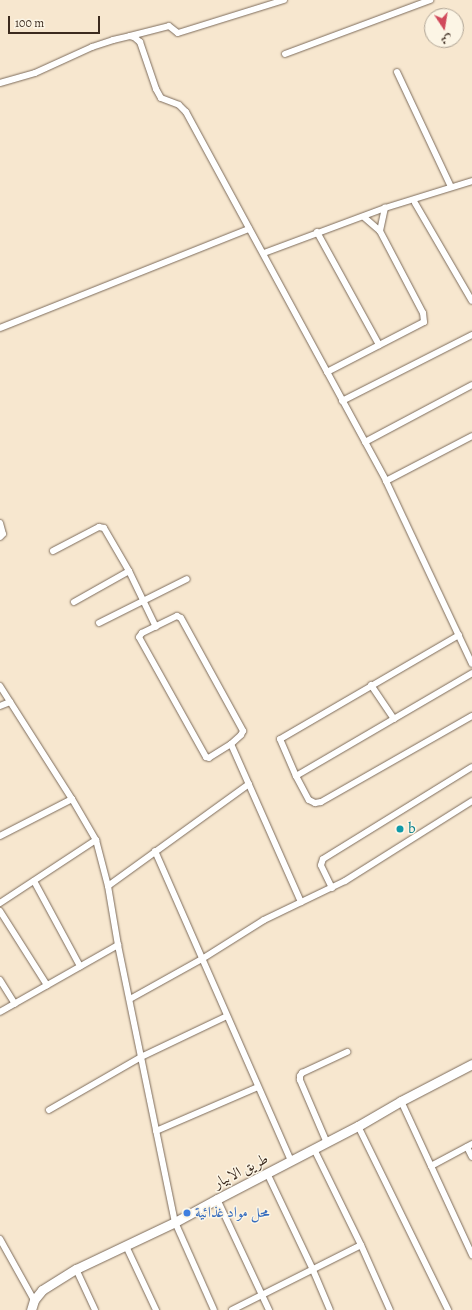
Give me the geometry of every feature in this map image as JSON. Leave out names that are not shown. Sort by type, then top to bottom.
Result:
[{"type":"main road","name":"طريق الابيار","points":[[31,1310],[34,1300],[42,1290],[76,1269],[175,1222],[327,1143],[401,1101],[472,1064]]},
{"type":"street","points":[[0,83],[52,66],[92,47],[169,26],[178,33],[284,0]]},
{"type":"street","points":[[285,54],[430,0]]},
{"type":"street","points":[[130,36],[134,37],[140,42],[156,89],[161,98],[179,105],[186,112],[249,229],[264,253],[326,372],[386,482],[460,635],[472,664]]},
{"type":"street","points":[[397,72],[451,187]]},
{"type":"street","points":[[264,253],[317,232],[364,217],[386,208],[472,181]]},
{"type":"street","points":[[415,203],[472,301]]},
{"type":"street","points":[[380,231],[386,208]]},
{"type":"street","points":[[326,372],[421,324],[424,318],[380,231],[364,217]]},
{"type":"street","points":[[0,328],[249,229]]},
{"type":"street","points":[[317,232],[379,346]]},
{"type":"street","points":[[342,401],[472,335]]},
{"type":"street","points":[[365,442],[472,385]]},
{"type":"street","points":[[386,482],[472,436]]},
{"type":"street","points":[[0,523],[3,534],[0,537]]},
{"type":"street","points":[[53,551],[102,527],[129,571],[142,601],[156,627]]},
{"type":"street","points":[[74,602],[129,571]]},
{"type":"street","points":[[99,623],[187,579]]},
{"type":"street","points":[[178,616],[181,618],[243,731],[241,735],[231,744],[213,757],[206,757],[140,641],[139,637],[141,634],[174,617],[178,616]]},
{"type":"street","points":[[460,635],[280,738],[296,776],[309,800],[315,803],[321,802],[472,716]]},
{"type":"street","points":[[296,776],[472,673]]},
{"type":"street","points":[[371,685],[394,719]]},
{"type":"street","points":[[0,686],[72,799],[96,840],[108,886],[118,946],[175,1222],[214,1310]]},
{"type":"street","points":[[0,706],[10,702]]},
{"type":"street","points":[[231,744],[301,902]]},
{"type":"street","points":[[332,888],[321,865],[323,859],[472,767]]},
{"type":"street","points":[[108,886],[249,784]]},
{"type":"street","points":[[0,836],[72,799]]},
{"type":"street","points":[[130,999],[202,959],[264,920],[332,888],[472,801]]},
{"type":"street","points":[[0,903],[96,840]]},
{"type":"street","points":[[155,851],[290,1162]]},
{"type":"street","points":[[34,881],[80,966]]},
{"type":"street","points":[[0,911],[48,985]]},
{"type":"street","points":[[0,1012],[118,946]]},
{"type":"street","points":[[0,980],[15,1004]]},
{"type":"street","points":[[49,1110],[141,1057],[227,1016]]},
{"type":"street","points":[[327,1143],[300,1080],[300,1076],[302,1073],[348,1052]]},
{"type":"street","points":[[156,1131],[258,1087]]},
{"type":"street","points":[[401,1101],[472,1255]]},
{"type":"street","points":[[358,1126],[448,1310]]},
{"type":"street","points":[[430,1166],[469,1146],[472,1158]]},
{"type":"street","points":[[314,1149],[361,1245],[390,1310]]},
{"type":"street","points":[[267,1173],[313,1270],[330,1310]]},
{"type":"street","points":[[217,1199],[269,1310]]},
{"type":"street","points":[[0,1239],[34,1300]]},
{"type":"street","points":[[232,1310],[361,1245]]},
{"type":"street","points":[[126,1246],[156,1310]]},
{"type":"street","points":[[76,1269],[95,1310]]},
{"type":"place","name":"b","points":[[400,829]]},
{"type":"place","name":"محل مواد غذائية","points":[[187,1213]]}]
